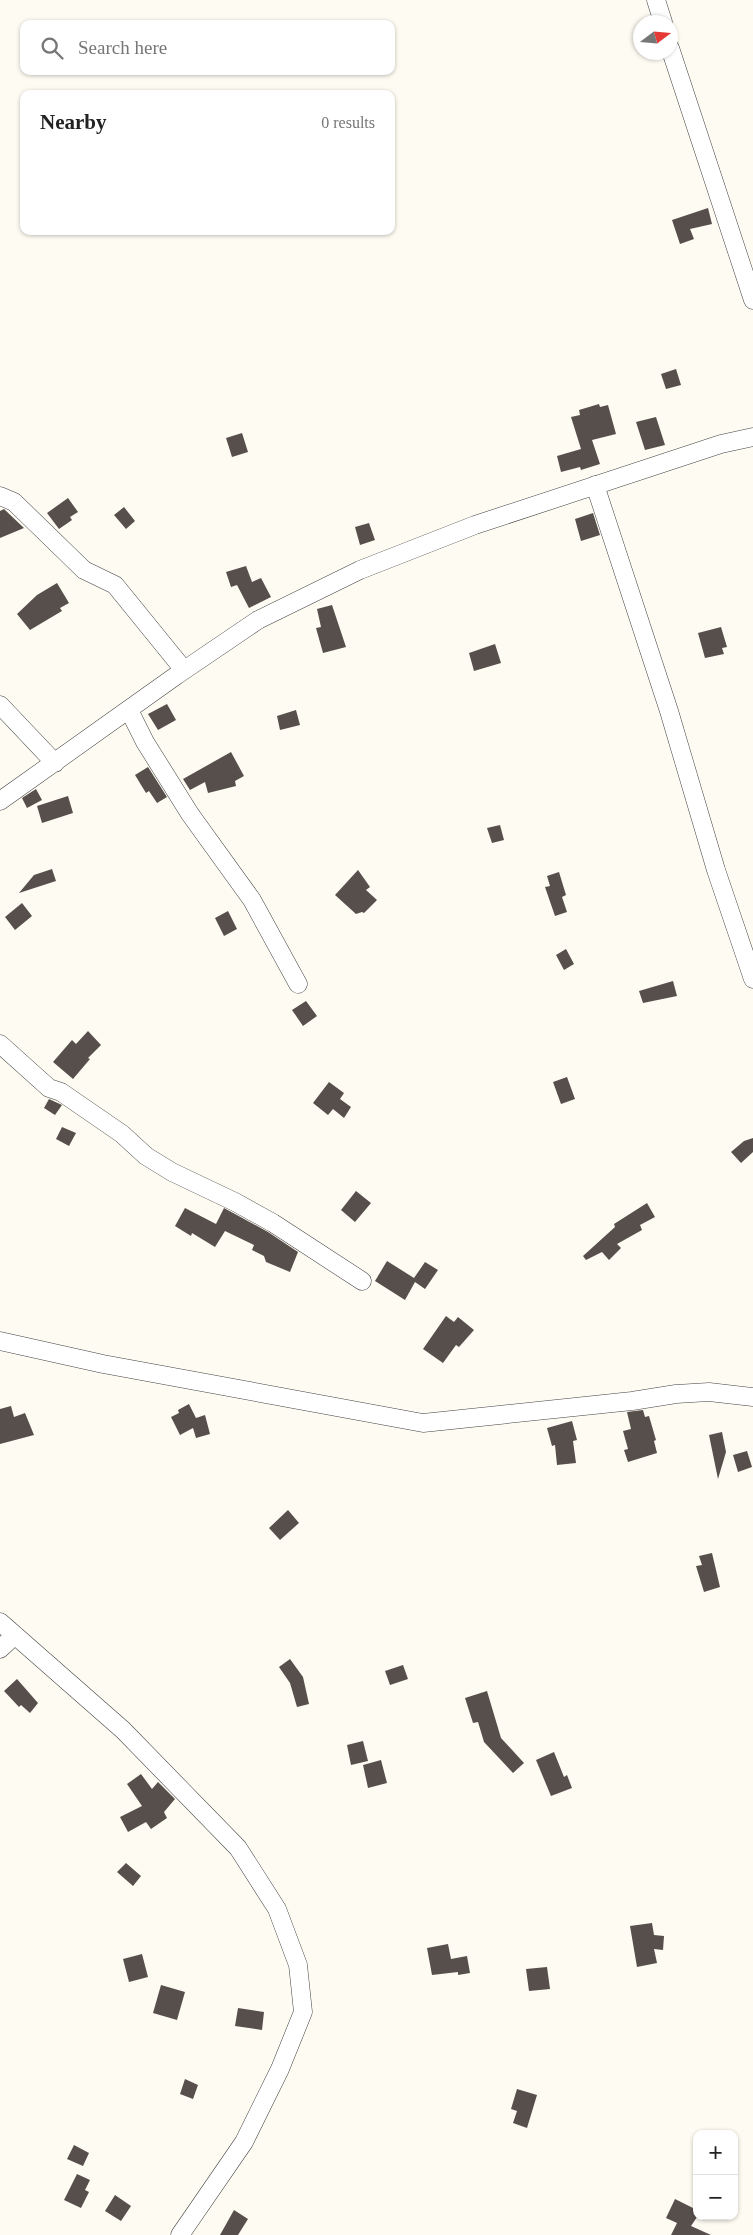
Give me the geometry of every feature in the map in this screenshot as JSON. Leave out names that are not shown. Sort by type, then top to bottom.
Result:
[{"type":"street","points":[[656,0],[661,15]]},
{"type":"street","points":[[674,60],[753,300]]},
{"type":"street","points":[[0,801],[184,670],[258,620],[360,570],[475,525],[720,444],[753,437]]},
{"type":"street","points":[[595,485],[669,711],[716,870],[753,979]]},
{"type":"street","points":[[0,496],[14,502],[84,570],[115,586],[184,670]]},
{"type":"street","points":[[0,705],[55,763]]},
{"type":"street","points":[[129,710],[145,742],[190,814],[252,900],[298,984]]},
{"type":"street","points":[[0,1044],[49,1088],[61,1092],[122,1134],[146,1156],[172,1172],[235,1202],[273,1223],[362,1281]]},
{"type":"street","points":[[0,1341],[102,1364],[423,1422],[632,1401],[676,1394],[709,1392],[753,1397]]},
{"type":"street","points":[[0,1622],[122,1730],[238,1848],[277,1909],[298,1965],[303,2012],[280,2069],[244,2142],[180,2235]]},
{"type":"street","points":[[0,1649],[15,1635]]},
{"type":"building","points":[[708,208],[712,224],[690,229],[694,239],[680,244],[672,220]]},
{"type":"building","points":[[676,369],[681,385],[666,389],[661,374]]},
{"type":"building","points":[[599,404],[600,407],[608,405],[616,434],[592,440],[600,464],[581,470],[580,467],[561,472],[557,456],[581,449],[571,417],[580,415],[579,410]]},
{"type":"building","points":[[656,417],[665,445],[645,450],[636,422]]},
{"type":"building","points":[[242,433],[248,452],[232,457],[226,438]]},
{"type":"building","points":[[68,498],[78,512],[70,517],[72,520],[59,529],[47,513]]},
{"type":"building","points":[[124,507],[135,521],[126,529],[114,515]]},
{"type":"building","points":[[4,509],[24,528],[0,538],[0,511]]},
{"type":"building","points":[[593,513],[600,535],[581,541],[575,519]]},
{"type":"building","points":[[369,523],[375,540],[360,545],[355,527]]},
{"type":"building","points":[[246,566],[252,582],[261,578],[271,597],[249,608],[237,585],[231,587],[226,572]]},
{"type":"building","points":[[57,583],[69,603],[60,608],[62,611],[30,630],[17,614],[37,595]]},
{"type":"building","points":[[332,605],[346,647],[323,653],[316,628],[321,627],[317,609]]},
{"type":"building","points":[[721,627],[727,647],[722,648],[724,654],[705,658],[698,633]]},
{"type":"building","points":[[495,644],[501,663],[474,671],[469,653]]},
{"type":"building","points":[[167,704],[176,720],[158,730],[148,714]]},
{"type":"building","points":[[296,710],[300,725],[280,730],[277,716]]},
{"type":"building","points":[[231,752],[244,776],[235,781],[236,786],[208,793],[205,782],[190,790],[183,779]]},
{"type":"building","points":[[148,767],[167,797],[157,803],[149,791],[146,793],[135,775]]},
{"type":"building","points":[[36,789],[42,800],[27,808],[22,798]]},
{"type":"building","points":[[68,796],[73,813],[42,823],[37,806]]},
{"type":"building","points":[[500,825],[504,840],[492,843],[487,828]]},
{"type":"building","points":[[52,869],[56,881],[19,893],[34,875]]},
{"type":"building","points":[[358,870],[370,887],[366,890],[377,900],[364,913],[356,914],[335,895]]},
{"type":"building","points":[[559,872],[566,895],[562,897],[567,912],[555,916],[545,887],[550,886],[547,876]]},
{"type":"building","points":[[22,903],[32,916],[15,930],[5,917]]},
{"type":"building","points":[[228,911],[237,929],[224,936],[215,918]]},
{"type":"building","points":[[566,949],[574,964],[564,970],[556,955]]},
{"type":"building","points":[[673,981],[677,996],[643,1003],[639,991]]},
{"type":"building","points":[[306,1001],[317,1016],[303,1026],[292,1010]]},
{"type":"building","points":[[88,1031],[101,1045],[88,1058],[90,1059],[73,1079],[53,1062],[72,1040],[76,1044]]},
{"type":"building","points":[[567,1077],[575,1099],[561,1104],[553,1082]]},
{"type":"building","points":[[329,1082],[344,1093],[340,1099],[351,1107],[344,1118],[333,1109],[328,1115],[313,1103]]},
{"type":"building","points":[[49,1099],[62,1105],[55,1115],[44,1108]]},
{"type":"building","points":[[62,1127],[76,1133],[69,1146],[56,1139]]},
{"type":"building","points":[[753,1138],[753,1152],[741,1163],[731,1152],[744,1141]]},
{"type":"building","points":[[356,1191],[371,1203],[355,1222],[341,1210]]},
{"type":"building","points":[[647,1203],[655,1217],[640,1225],[642,1230],[617,1244],[621,1248],[609,1260],[602,1252],[586,1260],[583,1256],[615,1227],[614,1224]]},
{"type":"building","points":[[185,1208],[216,1224],[224,1208],[268,1232],[298,1252],[290,1272],[266,1262],[264,1256],[252,1250],[254,1245],[225,1231],[215,1247],[192,1233],[191,1236],[175,1226]]},
{"type":"building","points":[[387,1261],[414,1278],[425,1262],[438,1270],[425,1289],[415,1282],[405,1300],[375,1281]]},
{"type":"building","points":[[446,1316],[454,1322],[458,1317],[474,1330],[459,1347],[456,1345],[443,1363],[423,1349]]},
{"type":"building","points":[[189,1404],[196,1418],[205,1415],[210,1434],[196,1438],[193,1428],[180,1435],[171,1417],[179,1413],[178,1410]]},
{"type":"building","points":[[11,1406],[14,1417],[25,1413],[34,1435],[0,1444],[0,1409]]},
{"type":"building","points":[[643,1410],[645,1417],[649,1416],[656,1440],[654,1441],[657,1453],[628,1462],[624,1450],[628,1449],[623,1431],[631,1429],[627,1412]]},
{"type":"building","points":[[572,1421],[577,1440],[573,1441],[576,1463],[557,1465],[555,1445],[552,1446],[547,1428]]},
{"type":"building","points":[[722,1432],[726,1452],[718,1479],[709,1435]]},
{"type":"building","points":[[747,1451],[752,1467],[738,1472],[733,1455]]},
{"type":"building","points":[[288,1510],[299,1523],[280,1540],[269,1528]]},
{"type":"building","points":[[712,1553],[720,1587],[704,1592],[696,1566],[702,1565],[699,1556]]},
{"type":"building","points":[[290,1659],[303,1677],[309,1704],[297,1707],[290,1683],[279,1667]]},
{"type":"building","points":[[403,1665],[408,1679],[390,1685],[385,1671]]},
{"type":"building","points":[[17,1679],[38,1703],[30,1713],[21,1705],[19,1707],[4,1691]]},
{"type":"building","points":[[487,1691],[501,1738],[524,1763],[513,1773],[484,1742],[478,1722],[473,1723],[465,1698]]},
{"type":"building","points":[[363,1741],[368,1761],[351,1765],[347,1745]]},
{"type":"building","points":[[554,1752],[564,1777],[567,1775],[572,1788],[551,1796],[536,1760]]},
{"type":"building","points":[[381,1760],[387,1783],[368,1788],[363,1765]]},
{"type":"building","points":[[141,1774],[152,1789],[158,1782],[175,1799],[164,1812],[167,1818],[151,1829],[146,1822],[128,1832],[120,1817],[142,1806],[127,1784]]},
{"type":"building","points":[[126,1863],[141,1876],[133,1886],[117,1872]]},
{"type":"building","points":[[652,1923],[654,1935],[664,1936],[663,1950],[654,1949],[657,1963],[637,1967],[630,1926]]},
{"type":"building","points":[[448,1944],[451,1959],[467,1956],[470,1973],[458,1975],[458,1972],[432,1975],[427,1948]]},
{"type":"building","points":[[142,1954],[148,1977],[129,1982],[123,1959]]},
{"type":"building","points":[[547,1967],[550,1989],[529,1991],[526,1969]]},
{"type":"building","points":[[161,1985],[185,1992],[177,2020],[153,2013]]},
{"type":"building","points":[[238,2008],[264,2012],[262,2030],[235,2026]]},
{"type":"building","points":[[185,2079],[198,2085],[193,2099],[180,2094]]},
{"type":"building","points":[[517,2089],[537,2095],[527,2128],[513,2123],[517,2111],[511,2109]]},
{"type":"building","points":[[74,2145],[89,2153],[83,2166],[67,2159]]},
{"type":"building","points":[[77,2174],[90,2180],[85,2190],[89,2192],[81,2208],[64,2200]]},
{"type":"building","points":[[115,2195],[131,2206],[121,2221],[105,2211]]},
{"type":"building","points":[[675,2199],[693,2208],[693,2220],[695,2220],[691,2226],[711,2235],[671,2235],[677,2223],[666,2218]]},
{"type":"building","points":[[234,2210],[248,2219],[238,2235],[220,2235]]}]
